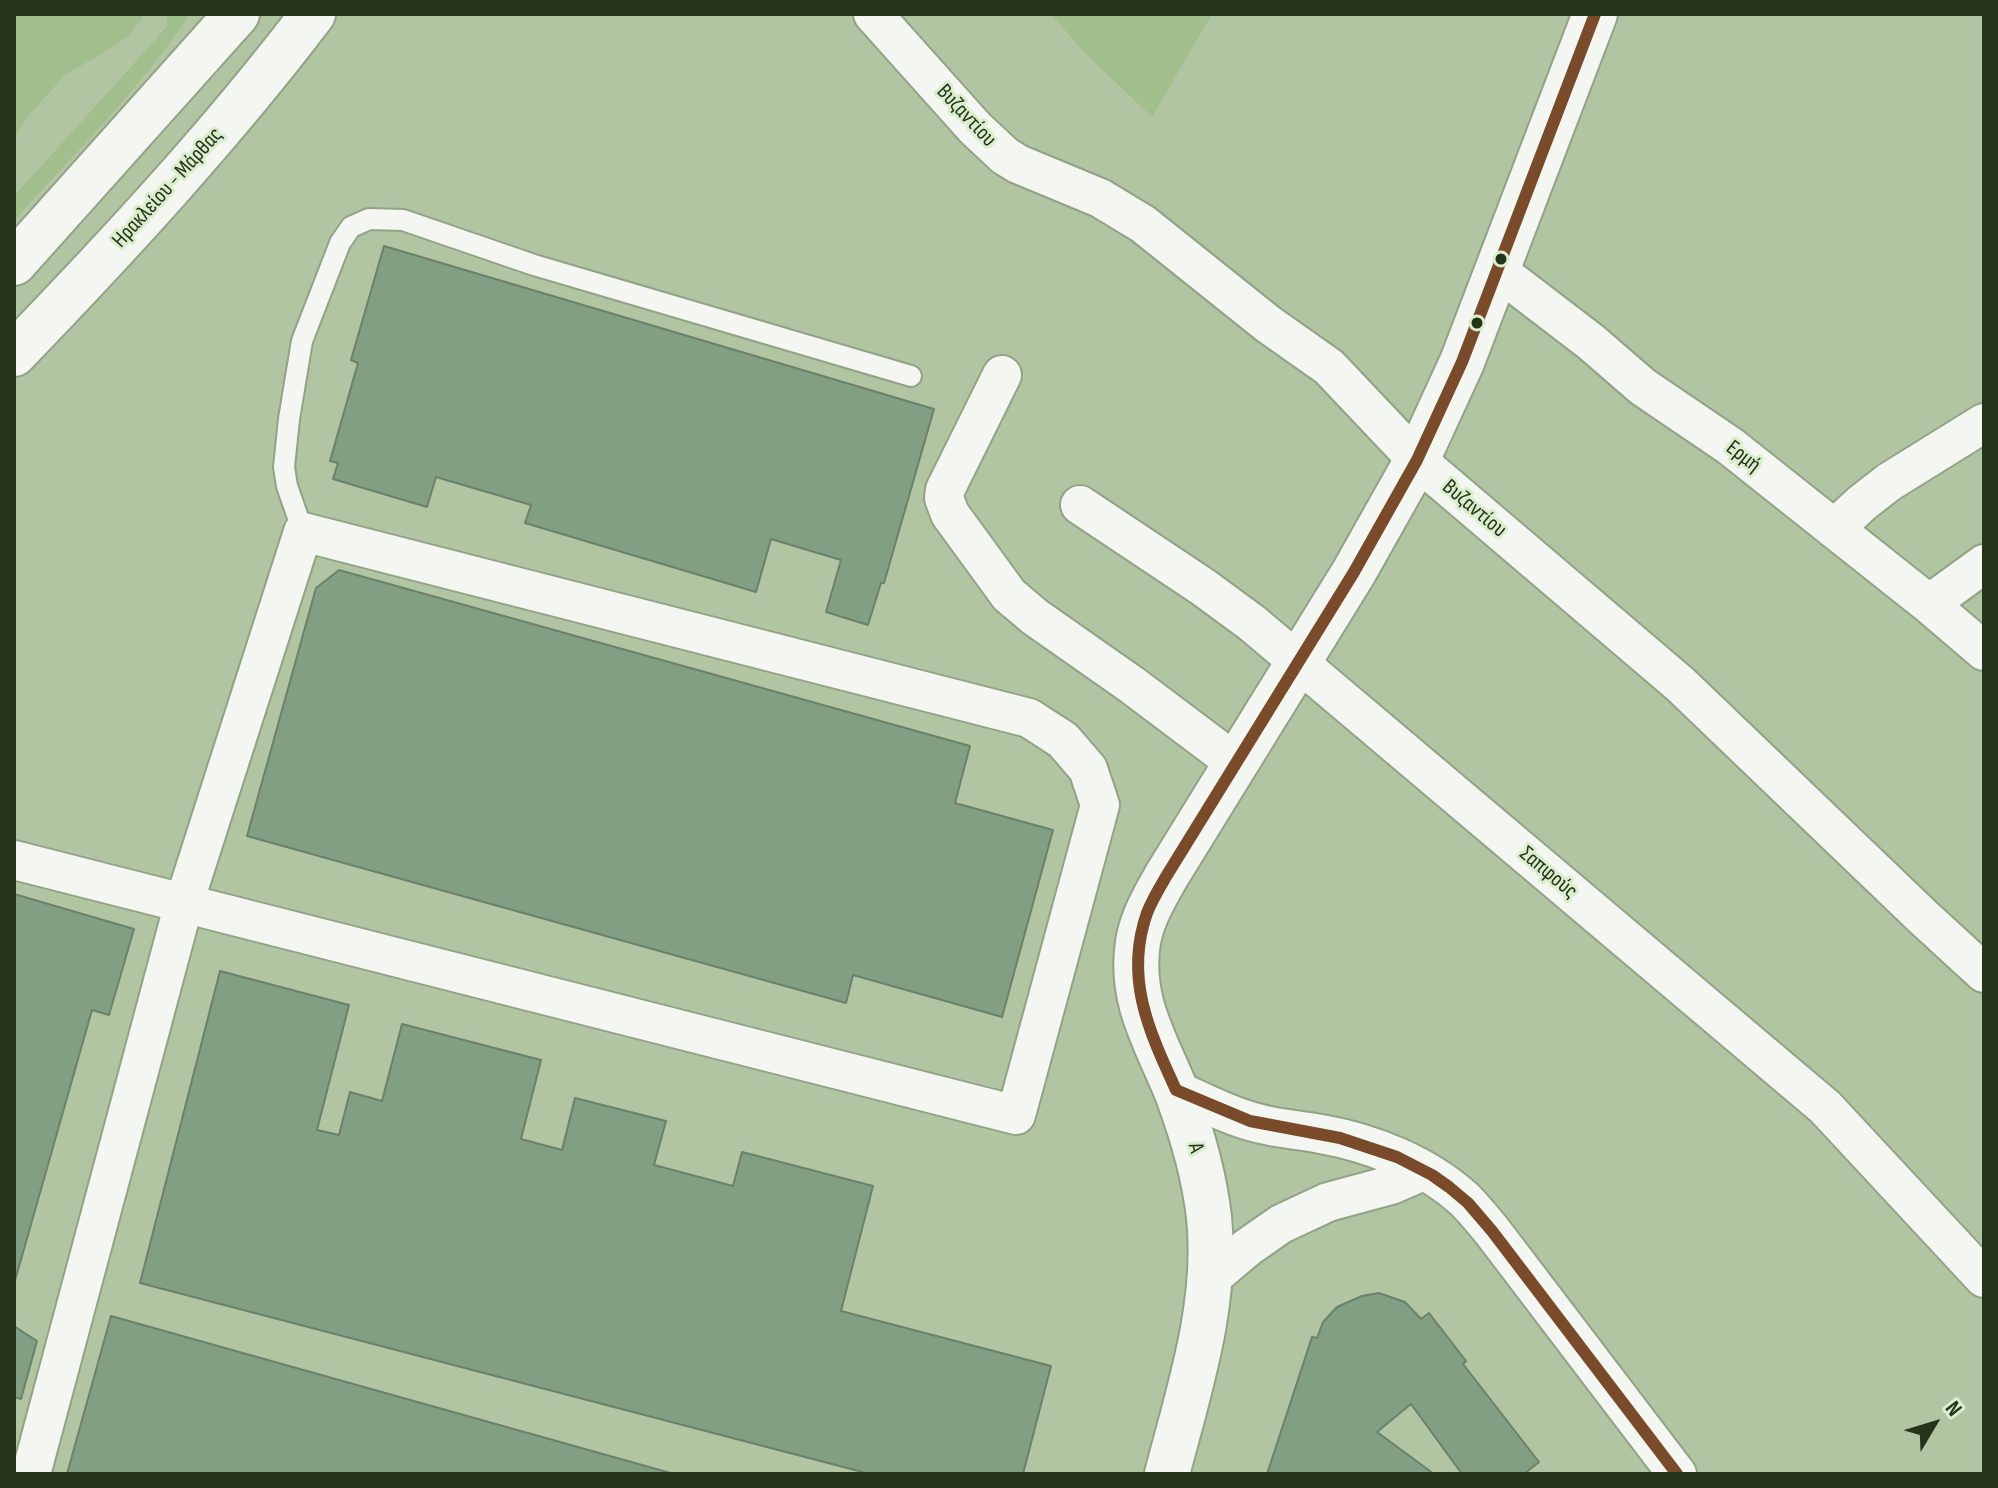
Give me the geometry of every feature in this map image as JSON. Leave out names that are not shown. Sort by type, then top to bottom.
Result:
[{"type":"street","points":[[14,263],[237,14]]},
{"type":"street","name":"Ηρακλείου - Μάρθας","points":[[14,354],[194,161],[246,101],[313,14]]},
{"type":"street","name":"Βυζαντίου","points":[[873,14],[975,128],[1005,156],[1100,198],[1143,224],[1268,324],[1329,367],[1417,460],[1680,684],[1984,973]]},
{"type":"street","name":"Α","points":[[1167,1474],[1199,1348],[1210,1279],[1210,1245],[1205,1192],[1192,1136],[1142,1010],[1136,965],[1138,942],[1148,911],[1189,839],[1362,559],[1417,460],[1462,362],[1595,14]]},
{"type":"street","name":"Ερμή","points":[[1497,270],[1591,342],[1643,387],[1730,446],[1984,651]]},
{"type":"street","points":[[1002,375],[945,490],[944,498],[950,514],[1000,585],[1018,604],[1237,764]]},
{"type":"street","points":[[1834,529],[1889,482],[1984,423]]},
{"type":"street","name":"Σαπφούς","points":[[1080,505],[1252,623],[1825,1107],[1984,1278]]},
{"type":"street","points":[[14,860],[184,903],[1016,1115],[1100,805],[1088,769],[1063,740],[1029,718],[303,532],[184,903],[31,1474]]},
{"type":"street","points":[[1929,604],[1984,564]]},
{"type":"street","points":[[1176,1090],[1260,1124],[1351,1140],[1380,1150],[1423,1171],[1454,1191],[1478,1215],[1677,1474]]},
{"type":"street","points":[[1210,1279],[1281,1224],[1328,1202],[1391,1185],[1423,1171]]},
{"type":"lane","points":[[303,532],[287,486],[284,467],[302,341],[340,243],[351,227],[369,219],[403,220],[534,265],[911,376]]},
{"type":"green space","points":[[14,14],[142,14],[142,19],[129,35],[66,74],[29,115],[14,138]]},
{"type":"green space","points":[[166,14],[190,14],[128,95],[14,220],[14,196],[168,25]]},
{"type":"green space","points":[[1051,14],[1212,14],[1152,117],[1084,52]]},
{"type":"building","points":[[384,246],[934,409],[884,583],[881,583],[868,625],[826,612],[841,560],[771,539],[756,592],[525,523],[531,505],[436,477],[427,507],[333,479],[338,463],[330,461],[358,363],[351,360]]},
{"type":"building","points":[[339,570],[970,746],[955,803],[1053,830],[1002,1017],[853,975],[846,1003],[247,836],[316,588]]},
{"type":"building","points":[[14,894],[134,929],[109,1015],[92,1010],[14,1284]]},
{"type":"building","points":[[220,971],[349,1005],[317,1130],[339,1135],[350,1092],[382,1101],[402,1024],[541,1060],[521,1139],[562,1150],[575,1098],[666,1121],[654,1165],[733,1186],[742,1152],[873,1186],[841,1311],[1051,1366],[1023,1474],[870,1474],[140,1283]]},
{"type":"building","points":[[1379,1293],[1405,1302],[1421,1319],[1429,1313],[1466,1361],[1463,1364],[1539,1462],[1524,1474],[1462,1474],[1411,1404],[1377,1432],[1434,1474],[1267,1474],[1312,1337],[1317,1338],[1323,1322],[1337,1307],[1362,1296]]},
{"type":"building","points":[[111,1316],[674,1474],[67,1474]]},
{"type":"building","points":[[14,1326],[37,1341],[21,1399],[14,1397]]},
{"type":"transit line","points":[[1176,1090],[1149,1025],[1139,982],[1138,960],[1147,913],[1167,875],[1354,572],[1417,460],[1462,362],[1595,14]]},
{"type":"transit line","points":[[1176,1090],[1250,1121],[1340,1138],[1397,1157],[1449,1187],[1468,1203],[1492,1231],[1677,1474]]}]
